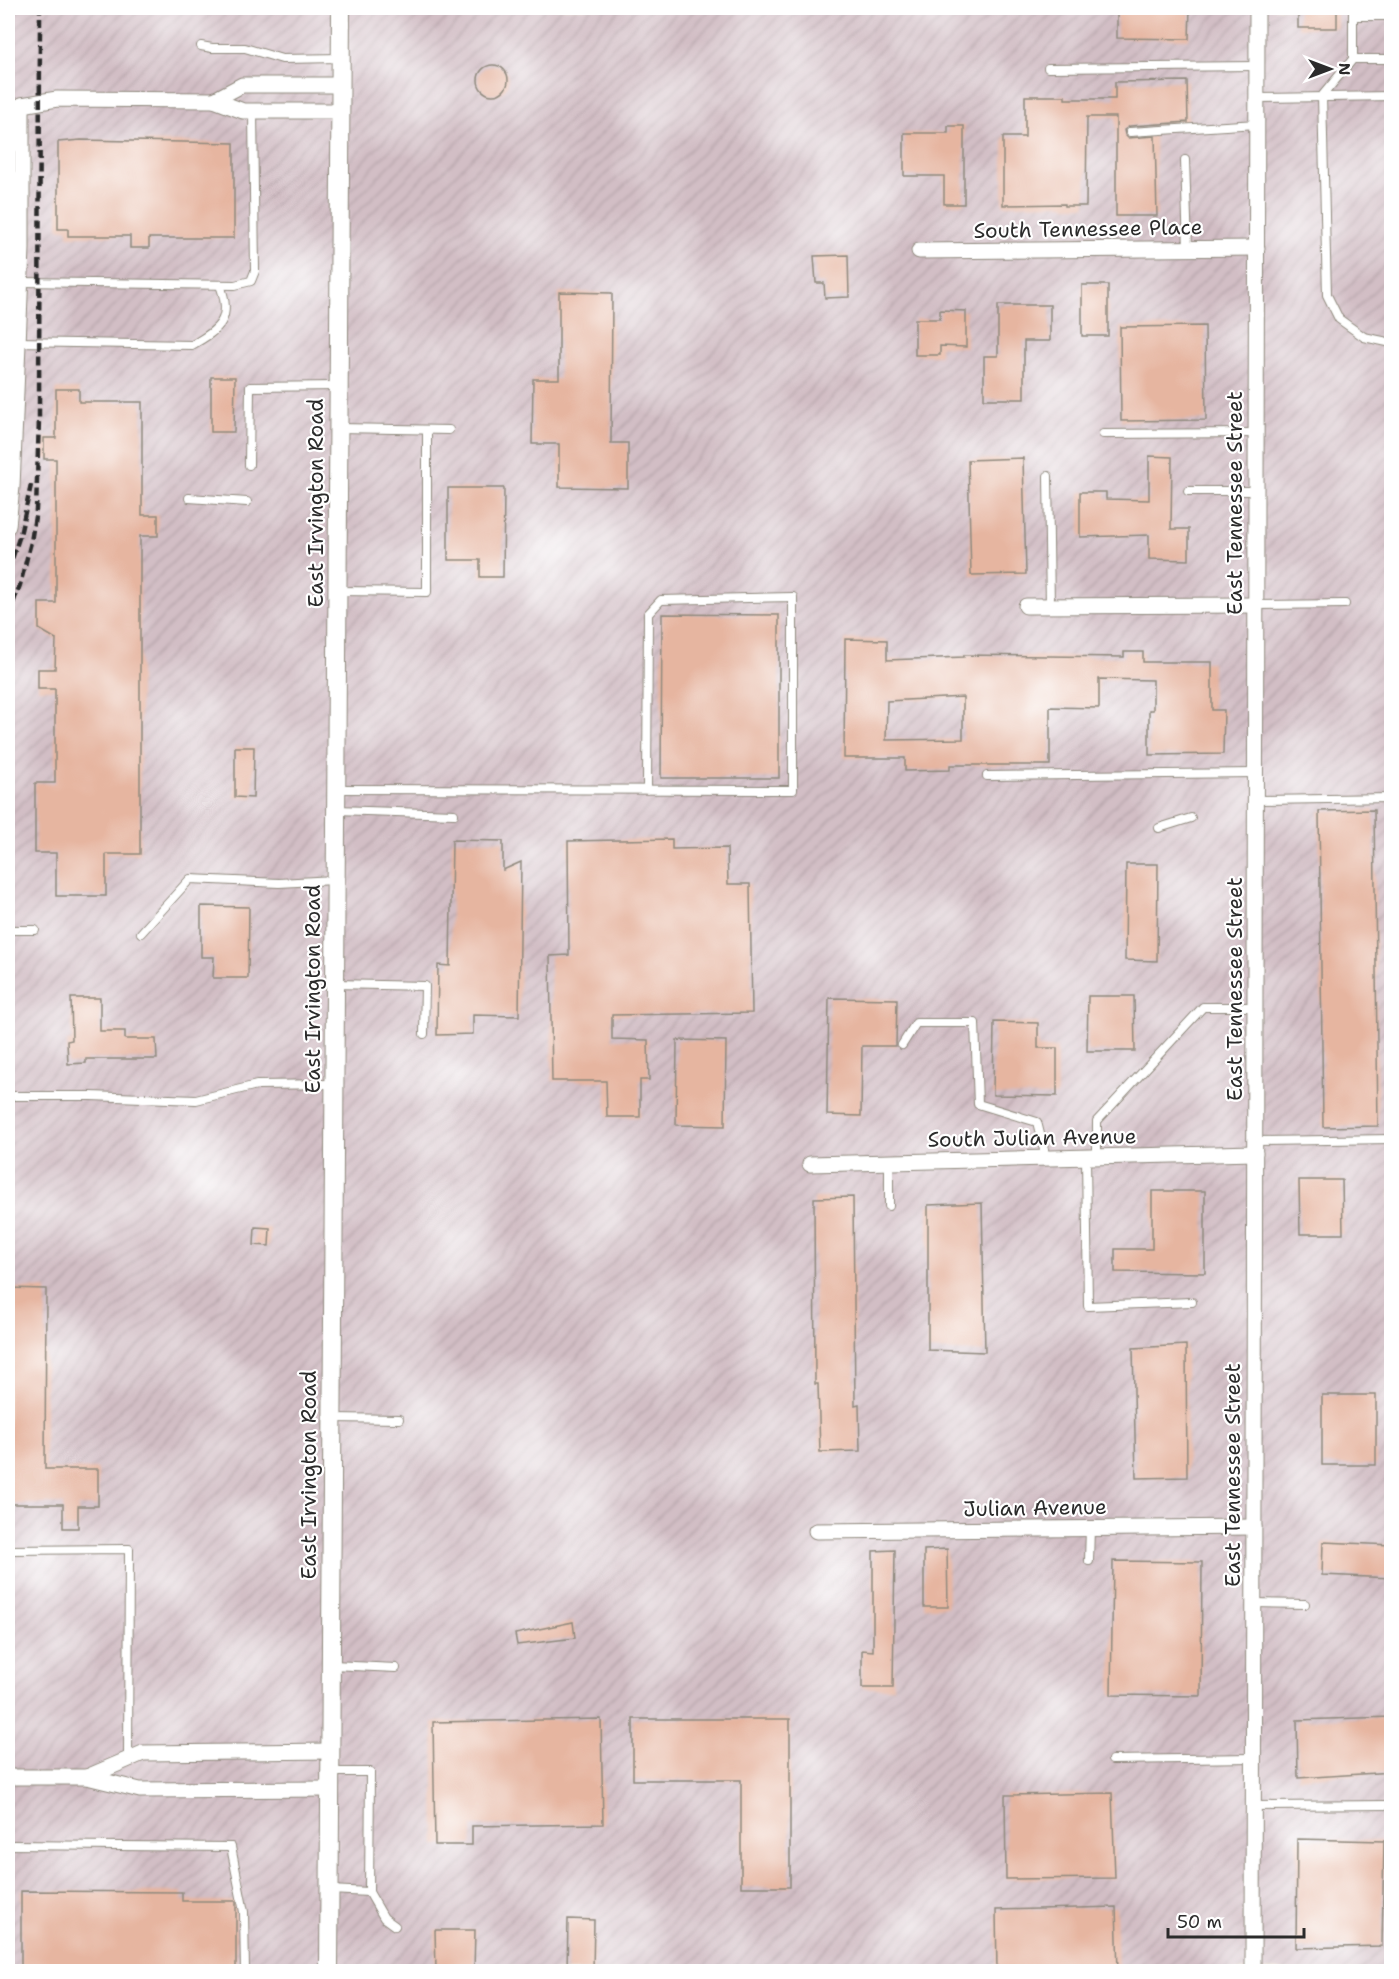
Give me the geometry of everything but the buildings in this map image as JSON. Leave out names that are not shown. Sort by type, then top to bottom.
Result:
[{"type":"street","name":"East Irvington Road","points":[[329,1971],[341,8]]},
{"type":"street","name":"East Tennessee Street","points":[[1253,1971],[1257,8]]},
{"type":"street","points":[[214,100],[242,85],[340,85]]},
{"type":"street","points":[[8,112],[22,105],[57,99],[214,100],[243,111],[340,111]]},
{"type":"street","points":[[8,526],[12,488],[20,282],[22,105]]},
{"type":"street","name":"South Tennessee Place","points":[[919,251],[1257,248]]},
{"type":"street","points":[[1026,606],[1256,605]]},
{"type":"street","name":"South Julian Avenue","points":[[810,1164],[1092,1157],[1255,1147]]},
{"type":"street","name":"Julian Avenue","points":[[816,1532],[1254,1527]]},
{"type":"street","points":[[87,1777],[143,1753],[330,1751]]},
{"type":"street","points":[[8,1777],[87,1777],[140,1790],[330,1781]]},
{"type":"lane","points":[[1392,16],[1353,12],[1353,59],[1322,96],[1327,295],[1339,319],[1364,337],[1392,342]]},
{"type":"lane","points":[[201,45],[212,48],[245,48],[282,59],[341,58]]},
{"type":"lane","points":[[1353,59],[1392,59]]},
{"type":"lane","points":[[1048,68],[1257,66]]},
{"type":"lane","points":[[1257,98],[1392,96]]},
{"type":"lane","points":[[20,282],[220,285],[244,284],[251,281],[254,276],[253,111]]},
{"type":"lane","points":[[1130,132],[1257,124]]},
{"type":"lane","points":[[1185,160],[1188,249]]},
{"type":"lane","points":[[17,342],[192,345],[214,332],[223,322],[224,297],[220,285]]},
{"type":"lane","points":[[249,465],[250,387],[339,386]]},
{"type":"lane","points":[[339,428],[449,430]]},
{"type":"lane","points":[[338,591],[427,592],[426,430]]},
{"type":"lane","points":[[1103,434],[1257,433]]},
{"type":"lane","points":[[1048,476],[1050,606]]},
{"type":"lane","points":[[1188,491],[1257,490]]},
{"type":"lane","points":[[189,498],[248,502]]},
{"type":"lane","points":[[337,789],[794,790],[793,597],[661,600],[648,614],[647,789]]},
{"type":"lane","points":[[1256,605],[1345,604]]},
{"type":"lane","points":[[987,776],[1256,773]]},
{"type":"lane","points":[[1256,800],[1392,798]]},
{"type":"lane","points":[[337,810],[454,814]]},
{"type":"lane","points":[[1159,828],[1191,818]]},
{"type":"lane","points":[[141,933],[190,879],[279,883],[336,880]]},
{"type":"lane","points":[[8,930],[35,930]]},
{"type":"lane","points":[[335,984],[425,986],[424,1034]]},
{"type":"lane","points":[[1192,1302],[1088,1306],[1092,1157],[1097,1121],[1203,1007],[1255,1007]]},
{"type":"lane","points":[[902,1045],[916,1023],[975,1023],[978,1104],[1037,1122],[1046,1158]]},
{"type":"lane","points":[[8,1096],[196,1100],[258,1085],[334,1084]]},
{"type":"lane","points":[[1255,1147],[1392,1139]]},
{"type":"lane","points":[[889,1162],[889,1206]]},
{"type":"lane","points":[[332,1418],[399,1419]]},
{"type":"lane","points":[[1089,1562],[1090,1528]]},
{"type":"lane","points":[[8,1550],[129,1548],[128,1760]]},
{"type":"lane","points":[[1254,1603],[1305,1604]]},
{"type":"lane","points":[[330,1665],[396,1668]]},
{"type":"lane","points":[[1112,1760],[1254,1758]]},
{"type":"lane","points":[[330,1781],[370,1772],[369,1892],[384,1918],[395,1926]]},
{"type":"lane","points":[[1254,1806],[1392,1805]]},
{"type":"lane","points":[[8,1845],[231,1847],[244,1912],[244,1971]]},
{"type":"lane","points":[[330,1890],[369,1892]]},
{"type":"shaded area","points":[[8,8],[1391,8],[1391,1971],[8,1972]]},
{"type":"railway","points":[[8,616],[20,585],[36,510],[39,419],[40,8]]},
{"type":"railway","points":[[8,571],[20,535],[31,485]]}]
